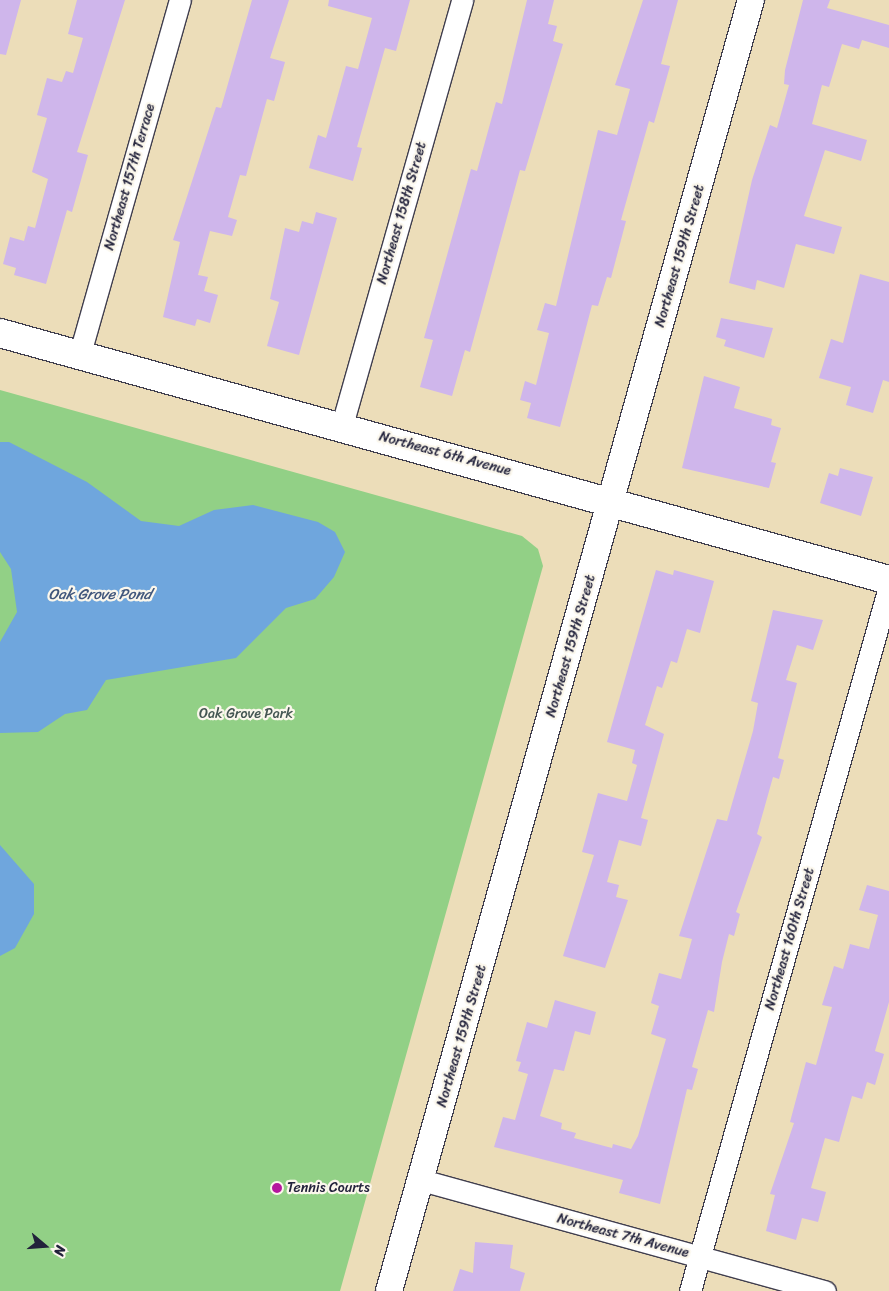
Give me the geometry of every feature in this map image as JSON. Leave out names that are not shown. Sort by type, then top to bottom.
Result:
[{"type":"main road","name":"Northeast 6th Avenue","points":[[0,333],[80,353],[612,500],[889,580]]},
{"type":"street","name":"Northeast 157th Terrace","points":[[80,353],[180,0]]},
{"type":"street","name":"Northeast 158th Street","points":[[342,425],[462,0]]},
{"type":"street","name":"Northeast 159th Street","points":[[389,1291],[751,0]]},
{"type":"street","name":"Northeast 160th Street","points":[[690,1291],[889,587]]},
{"type":"street","name":"Northeast 7th Avenue","points":[[421,1180],[825,1291]]},
{"type":"green space","name":"Oak Grove Park","points":[[0,390],[522,536],[538,549],[543,566],[340,1291],[0,1291]]},
{"type":"water","name":"Oak Grove Pond","points":[[0,442],[9,442],[87,482],[141,521],[179,526],[214,510],[253,505],[318,522],[335,532],[345,552],[334,577],[315,599],[286,608],[236,658],[106,680],[87,710],[65,714],[38,732],[0,733],[0,642],[17,612],[11,569],[0,552]]},
{"type":"water","points":[[0,845],[34,884],[34,914],[15,948],[0,956]]},
{"type":"building","points":[[0,0],[21,0],[6,55],[0,54]]},
{"type":"building","points":[[77,0],[125,0],[77,152],[88,155],[72,212],[67,210],[46,284],[14,275],[16,268],[3,264],[10,237],[24,241],[28,226],[35,228],[48,179],[32,172],[47,118],[37,115],[47,78],[62,82],[66,71],[73,73],[83,38],[68,34]]},
{"type":"building","points":[[252,0],[289,0],[270,58],[285,62],[274,101],[267,99],[246,176],[240,175],[228,217],[237,220],[232,236],[210,231],[198,275],[208,277],[204,291],[218,295],[210,323],[197,319],[195,326],[163,317],[180,242],[173,240],[216,107],[221,108]]},
{"type":"building","points":[[329,0],[410,0],[396,51],[385,48],[357,147],[362,148],[353,181],[309,168],[318,135],[326,138],[346,66],[358,69],[372,18],[328,6]]},
{"type":"building","points":[[527,0],[554,0],[548,24],[557,26],[553,41],[563,44],[525,171],[520,170],[470,352],[465,350],[452,396],[420,387],[433,340],[424,338],[471,169],[477,171],[496,102],[502,104]]},
{"type":"building","points":[[643,0],[678,0],[661,64],[670,66],[654,123],[649,121],[621,220],[626,221],[611,278],[607,277],[598,306],[592,305],[560,427],[527,418],[531,403],[520,400],[525,381],[536,385],[549,333],[537,330],[545,303],[556,306],[598,130],[617,135],[630,89],[615,85]]},
{"type":"building","points":[[803,0],[830,0],[827,8],[889,25],[889,48],[862,40],[859,49],[842,44],[829,87],[822,85],[812,124],[867,140],[861,161],[825,150],[804,216],[842,227],[834,254],[796,244],[784,288],[757,280],[755,290],[729,283],[752,180],[770,125],[777,128],[789,85],[784,84],[785,70]]},
{"type":"building","points":[[316,212],[337,218],[299,355],[267,346],[279,302],[270,299],[285,228],[299,232],[302,221],[313,224]]},
{"type":"building","points":[[860,274],[889,282],[889,382],[883,380],[873,413],[846,405],[851,387],[819,378],[831,339],[843,343]]},
{"type":"building","points":[[721,318],[773,328],[764,358],[724,346],[726,340],[716,337]]},
{"type":"building","points":[[704,376],[740,387],[734,408],[772,419],[771,425],[781,428],[771,462],[776,463],[769,488],[682,468]]},
{"type":"building","points":[[840,468],[873,477],[861,516],[820,503],[829,473],[838,476]]},
{"type":"building","points":[[656,570],[673,575],[674,570],[714,581],[700,633],[687,629],[677,663],[671,661],[662,688],[657,686],[645,725],[664,734],[641,818],[648,820],[641,846],[619,840],[607,882],[619,885],[616,897],[628,900],[605,968],[563,956],[594,855],[582,852],[598,793],[627,801],[637,765],[632,763],[635,750],[607,742]]},
{"type":"building","points":[[773,610],[823,620],[813,650],[797,645],[786,680],[797,683],[778,758],[784,760],[779,779],[773,777],[757,834],[762,837],[736,912],[740,914],[734,936],[729,934],[722,962],[714,1012],[708,1010],[692,1067],[698,1069],[692,1090],[687,1089],[660,1204],[619,1193],[623,1180],[494,1147],[503,1117],[515,1120],[528,1074],[518,1071],[521,1062],[516,1061],[527,1022],[547,1028],[555,1000],[596,1012],[590,1035],[575,1031],[564,1071],[554,1069],[540,1116],[562,1123],[561,1129],[576,1133],[574,1138],[612,1148],[613,1144],[631,1149],[638,1136],[666,1039],[651,1034],[659,1006],[651,1003],[659,973],[681,979],[692,939],[679,936],[717,819],[727,821],[753,731],[758,703],[751,701]]},
{"type":"building","points":[[867,885],[889,891],[889,1002],[875,1051],[884,1054],[875,1085],[867,1082],[862,1099],[852,1096],[839,1142],[825,1138],[811,1188],[826,1192],[818,1222],[802,1218],[796,1240],[766,1231],[775,1195],[770,1194],[794,1123],[790,1122],[806,1062],[816,1065],[832,1007],[822,1005],[834,966],[843,969],[850,944],[869,949],[878,915],[859,910]]},
{"type":"building","points":[[475,1242],[513,1245],[510,1268],[525,1273],[520,1291],[453,1291],[460,1269],[473,1273]]},
{"type":"place","name":"Tennis Courts","points":[[277,1188]]}]
